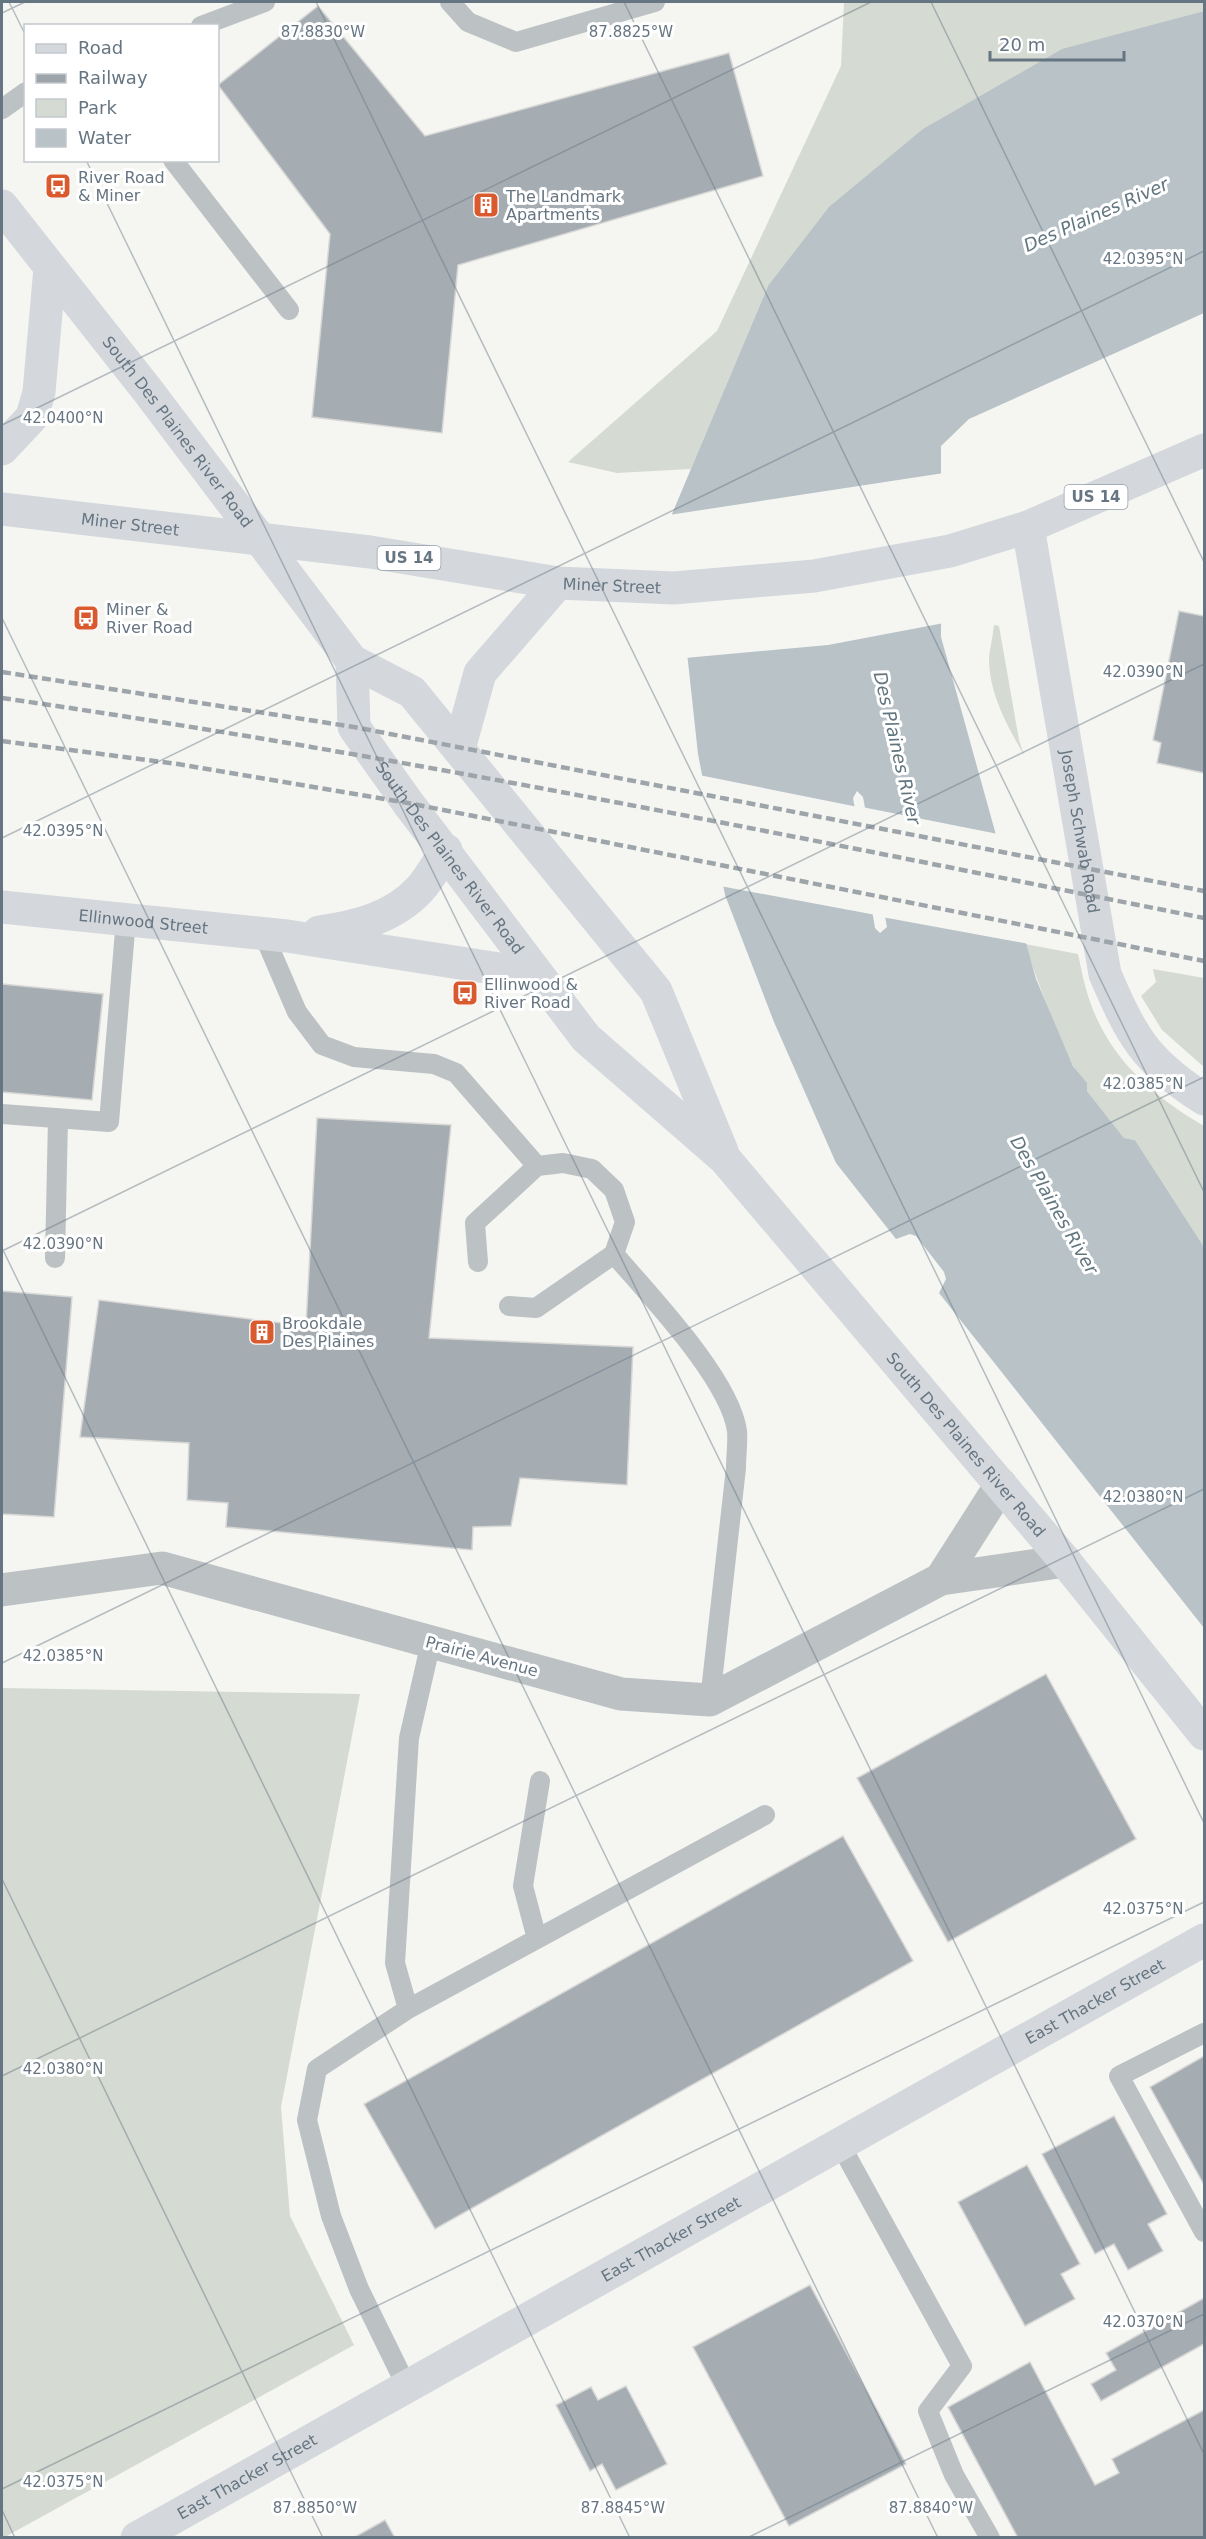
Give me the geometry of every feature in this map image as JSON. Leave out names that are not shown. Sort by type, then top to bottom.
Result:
[{"type":"main road","name":"South Des Plaines River Road","points":[[2,206],[148,391],[352,660],[412,692],[656,991],[725,1159]]},
{"type":"main road","points":[[2,449],[32,417],[39,392],[50,268]]},
{"type":"main road","name":"Miner Street","points":[[2,509],[370,552],[558,583],[674,588],[814,576],[950,551],[1028,527],[1204,450]]},
{"type":"main road","name":"Joseph Schwab Road","points":[[1028,527],[1105,974],[1127,1024],[1148,1054],[1171,1077],[1204,1098]]},
{"type":"main road","points":[[459,749],[480,673],[558,583]]},
{"type":"main road","name":"South Des Plaines River Road","points":[[352,660],[354,727],[408,803],[446,850],[586,1038],[725,1159],[1065,1561],[1204,1734]]},
{"type":"main road","name":"Ellinwood Street","points":[[275,934],[346,928],[378,920],[420,889],[446,850]]},
{"type":"main road","name":"Ellinwood Street","points":[[2,907],[275,934],[537,975]]},
{"type":"main road","name":"East Thacker Street","points":[[137,2538],[1204,1940]]},
{"type":"street","points":[[941,1579],[1001,1485]]},
{"type":"street","points":[[710,1700],[941,1579],[1065,1561]]},
{"type":"street","name":"Prairie Avenue","points":[[2,1590],[162,1568],[621,1694],[710,1700]]},
{"type":"lane","points":[[206,24],[265,2]]},
{"type":"lane","points":[[450,2],[468,22],[516,42],[655,2]]},
{"type":"lane","points":[[2,109],[24,93]]},
{"type":"lane","points":[[175,162],[289,310]]},
{"type":"lane","points":[[2,1114],[109,1122],[126,919]]},
{"type":"lane","points":[[275,934],[297,1012],[322,1045],[354,1057],[434,1064],[456,1073],[537,1166]]},
{"type":"lane","points":[[55,1258],[58,1118]]},
{"type":"lane","points":[[478,1262],[475,1223],[537,1166],[563,1163],[592,1169],[614,1190],[625,1222],[614,1254],[536,1308],[509,1306]]},
{"type":"lane","points":[[614,1254],[702,1360],[725,1396],[737,1430],[736,1468],[710,1700]]},
{"type":"lane","points":[[408,2009],[395,1964],[409,1738],[431,1642]]},
{"type":"lane","points":[[537,1939],[523,1886],[540,1781]]},
{"type":"lane","points":[[407,2387],[359,2289],[335,2226],[307,2120],[317,2069],[408,2009],[765,1815]]},
{"type":"lane","points":[[1204,2033],[1119,2076],[1204,2232]]},
{"type":"lane","points":[[840,2144],[962,2366],[928,2411],[954,2475],[990,2538]]},
{"type":"green space","points":[[844,2],[1204,2],[1204,11],[1062,50],[768,286],[691,469],[617,473],[568,462],[717,331],[841,66]]},
{"type":"green space","points":[[994,625],[999,626],[1019,740],[1024,755],[1005,721],[992,684],[989,658]]},
{"type":"green space","points":[[1025,944],[1078,954],[1087,993],[1098,1020],[1120,1057],[1134,1073],[1167,1102],[1204,1126],[1204,1247],[1135,1140],[1124,1138],[1087,1091],[1059,1034]]},
{"type":"green space","points":[[1153,969],[1204,978],[1204,1067],[1162,1030],[1141,996],[1156,982]]},
{"type":"green space","points":[[2,1688],[360,1694],[281,2107],[290,2216],[354,2345],[3,2538],[2,2537]]},
{"type":"water","name":"Des Plaines River","points":[[1204,11],[1204,313],[969,419],[941,446],[941,637],[1036,979],[1073,1066],[1087,1083],[1087,1091],[1124,1138],[1135,1140],[1204,1247],[1204,1628],[939,1293],[946,1279],[944,1272],[916,1236],[910,1234],[896,1239],[836,1163],[774,1022],[725,895],[698,754],[672,514],[768,286],[829,207],[923,129],[1062,49]],"holes":[[[807,494],[827,645],[821,645],[799,496]],[[857,791],[863,797],[887,927],[880,933],[875,928],[853,798]]]},
{"type":"pier","points":[[944,473],[944,623],[828,645],[685,658],[669,515]]},
{"type":"pier","points":[[699,775],[858,807],[876,915],[720,886]]},
{"type":"pier","points":[[862,807],[998,834],[1029,944],[882,917]]},
{"type":"building","name":"The Landmark Apartments","points":[[318,6],[425,136],[729,53],[763,176],[458,265],[442,433],[312,417],[330,234],[219,84]]},
{"type":"building","points":[[1179,611],[1204,616],[1204,773],[1157,763],[1161,743],[1153,740]]},
{"type":"building","points":[[2,984],[103,994],[92,1100],[2,1092]]},
{"type":"building","name":"Brookdale Des Plaines","points":[[317,1118],[451,1125],[429,1338],[633,1347],[627,1485],[520,1478],[511,1526],[473,1527],[472,1550],[226,1527],[228,1503],[187,1500],[189,1443],[80,1437],[99,1300],[306,1326]]},
{"type":"building","points":[[2,1291],[72,1297],[54,1517],[2,1514]]},
{"type":"building","points":[[1046,1674],[1136,1839],[948,1942],[857,1778]]},
{"type":"building","points":[[843,1836],[913,1961],[435,2229],[364,2104]]},
{"type":"building","points":[[1204,2056],[1204,2185],[1150,2087]]},
{"type":"building","points":[[1114,2116],[1167,2214],[1148,2224],[1163,2251],[1128,2270],[1114,2244],[1095,2254],[1042,2154]]},
{"type":"building","points":[[1027,2165],[1080,2264],[1061,2274],[1075,2299],[1025,2326],[958,2202]]},
{"type":"building","points":[[810,2285],[906,2464],[789,2526],[693,2347]]},
{"type":"building","points":[[1204,2298],[1204,2344],[1101,2401],[1091,2384],[1116,2370],[1106,2353]]},
{"type":"building","points":[[1030,2362],[1095,2485],[1119,2473],[1112,2459],[1204,2410],[1204,2538],[1018,2538],[948,2407]]},
{"type":"building","points":[[626,2386],[667,2464],[616,2490],[602,2464],[590,2471],[556,2405],[591,2387],[598,2400]]},
{"type":"building","points":[[385,2520],[395,2538],[353,2538]]},
{"type":"railway","points":[[2,672],[354,727],[1204,891]]},
{"type":"railway","points":[[2,698],[454,772],[1204,918]]},
{"type":"railway","points":[[2,741],[178,764],[408,803],[1204,961]]},
{"type":"place","name":"River Road & Miner","points":[[58,186]]},
{"type":"place","name":"The Landmark Apartments","points":[[486,205]]},
{"type":"place","name":"Miner & River Road","points":[[86,618]]},
{"type":"place","name":"Ellinwood & River Road","points":[[465,993]]},
{"type":"place","name":"Brookdale Des Plaines","points":[[262,1332]]}]
